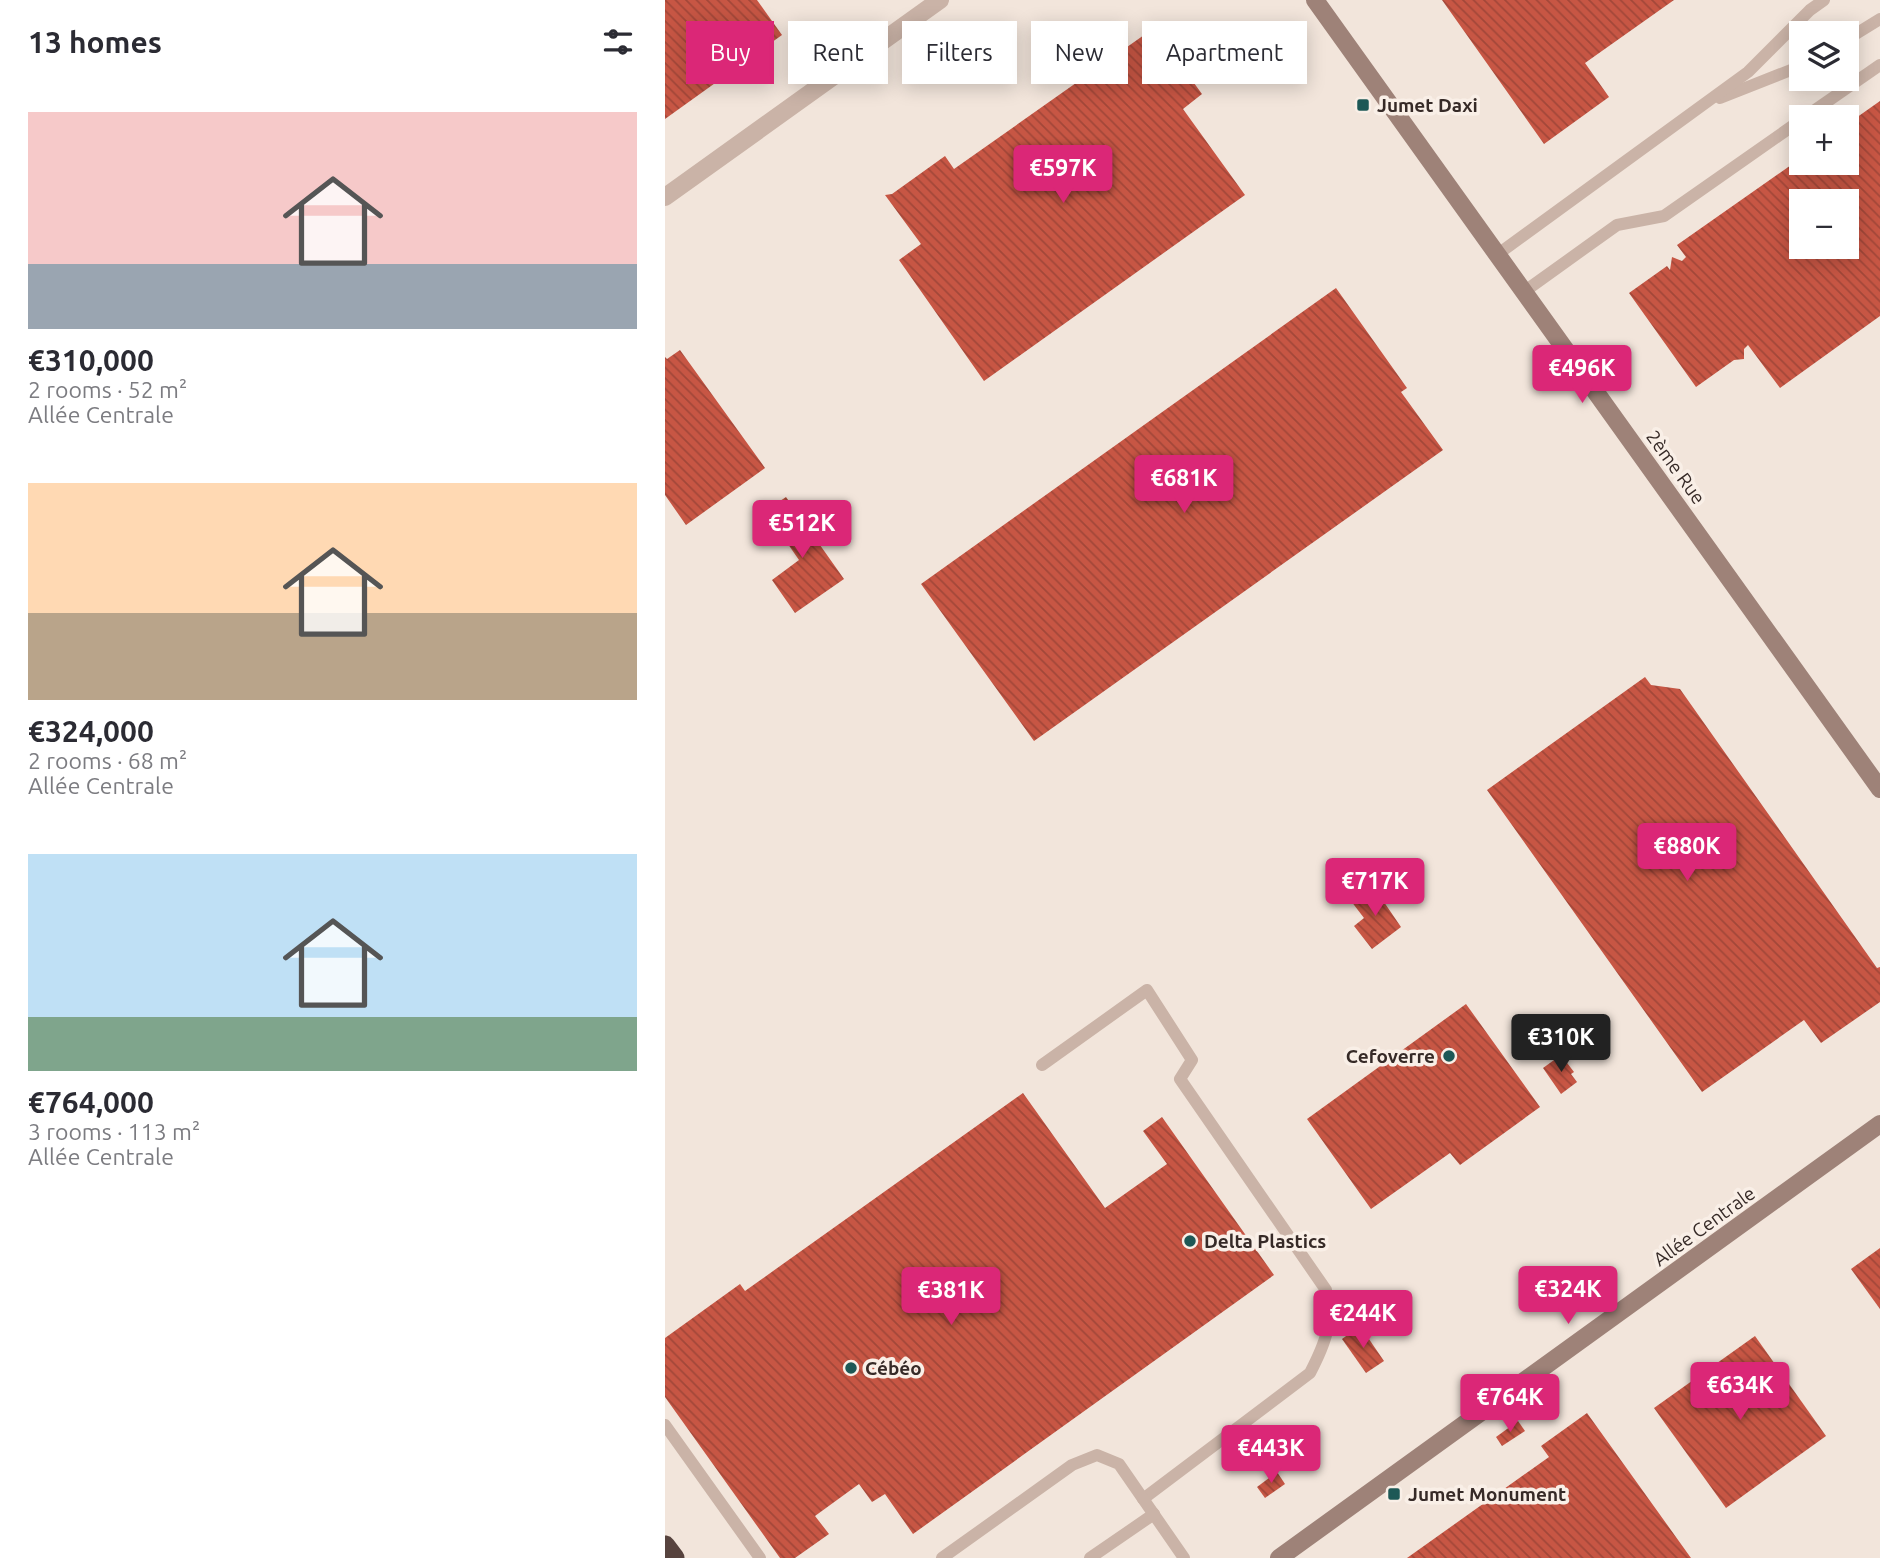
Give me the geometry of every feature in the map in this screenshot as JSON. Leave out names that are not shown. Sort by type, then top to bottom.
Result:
[{"type":"highway","points":[[665,1546],[674,1558]]},
{"type":"street","points":[[665,197],[940,0]]},
{"type":"street","name":"2ème Rue","points":[[1315,0],[1880,789]]},
{"type":"street","name":"Allée Centrale","points":[[1279,1558],[1880,1125]]},
{"type":"lane","points":[[1498,254],[1748,72],[1810,10],[1825,0]]},
{"type":"lane","points":[[1859,32],[1880,19]]},
{"type":"lane","points":[[1823,105],[1880,65]]},
{"type":"lane","points":[[1703,105],[1789,71]]},
{"type":"lane","points":[[1525,291],[1616,225],[1664,216],[1789,129]]},
{"type":"lane","points":[[1042,1065],[1147,990],[1192,1060],[1180,1079],[1326,1290],[1330,1311],[1326,1343],[1310,1373],[1143,1499]]},
{"type":"lane","points":[[665,1425],[760,1558]]},
{"type":"lane","points":[[942,1558],[1072,1465],[1097,1455],[1119,1464],[1184,1558]]},
{"type":"lane","points":[[1090,1558],[1154,1514]]},
{"type":"building","points":[[665,0],[757,0],[772,21],[686,21],[686,84],[714,84],[665,119]]},
{"type":"building","points":[[1442,0],[1674,0],[1585,63],[1609,97],[1544,144]]},
{"type":"building","points":[[774,24],[782,35],[774,41]]},
{"type":"building","points":[[1142,36],[1142,84],[1195,84],[1202,94],[1183,109],[1245,195],[984,381],[899,260],[921,244],[885,195],[892,194],[945,156],[954,169],[1075,84],[1128,84],[1128,46]]},
{"type":"building","points":[[1880,101],[1880,316],[1780,388],[1748,345],[1744,349],[1744,359],[1734,360],[1696,387],[1629,293],[1667,266],[1670,270],[1672,257],[1682,261],[1686,257],[1677,245],[1789,166],[1789,175],[1859,175],[1859,116]]},
{"type":"building","points":[[1336,288],[1407,388],[1401,392],[1443,450],[1034,741],[921,584]]},
{"type":"building","points":[[680,350],[765,468],[686,525],[665,495],[665,357],[667,359]]},
{"type":"building","points":[[786,497],[844,579],[795,613],[772,580],[799,560],[765,511]]},
{"type":"building","points":[[1645,677],[1651,685],[1680,689],[1877,968],[1880,967],[1880,1002],[1821,1043],[1804,1020],[1702,1092],[1487,790]]},
{"type":"building","points":[[1373,886],[1401,927],[1372,949],[1354,926],[1364,918],[1351,901]]},
{"type":"building","name":"Cefoverre","points":[[1466,1004],[1540,1107],[1460,1165],[1450,1153],[1371,1209],[1307,1119]]},
{"type":"building","points":[[1561,1055],[1574,1072],[1571,1074],[1577,1082],[1561,1094],[1543,1068]]},
{"type":"building","points":[[1023,1093],[1105,1208],[1167,1164],[1143,1131],[1162,1117],[1274,1275],[913,1534],[885,1494],[872,1502],[859,1484],[815,1516],[829,1534],[795,1558],[780,1558],[665,1397],[665,1338],[740,1284],[745,1291]]},
{"type":"building","points":[[1880,1248],[1880,1309],[1851,1269]]},
{"type":"building","points":[[1360,1326],[1384,1361],[1366,1373],[1342,1339]]},
{"type":"building","points":[[1755,1336],[1826,1436],[1726,1508],[1654,1408]]},
{"type":"building","points":[[1587,1413],[1691,1558],[1407,1558],[1549,1457],[1541,1446]]},
{"type":"building","points":[[1518,1421],[1525,1431],[1502,1446],[1496,1437]]},
{"type":"building","points":[[1277,1472],[1285,1484],[1265,1498],[1257,1487]]},
{"type":"place","name":"Jumet Daxi","points":[[1363,105]]},
{"type":"place","name":"Cefoverre","points":[[1449,1056]]},
{"type":"place","name":"Delta Plastics","points":[[1190,1241]]},
{"type":"place","name":"Cébéo","points":[[851,1368]]},
{"type":"place","name":"Jumet Monument","points":[[1394,1494]]}]
